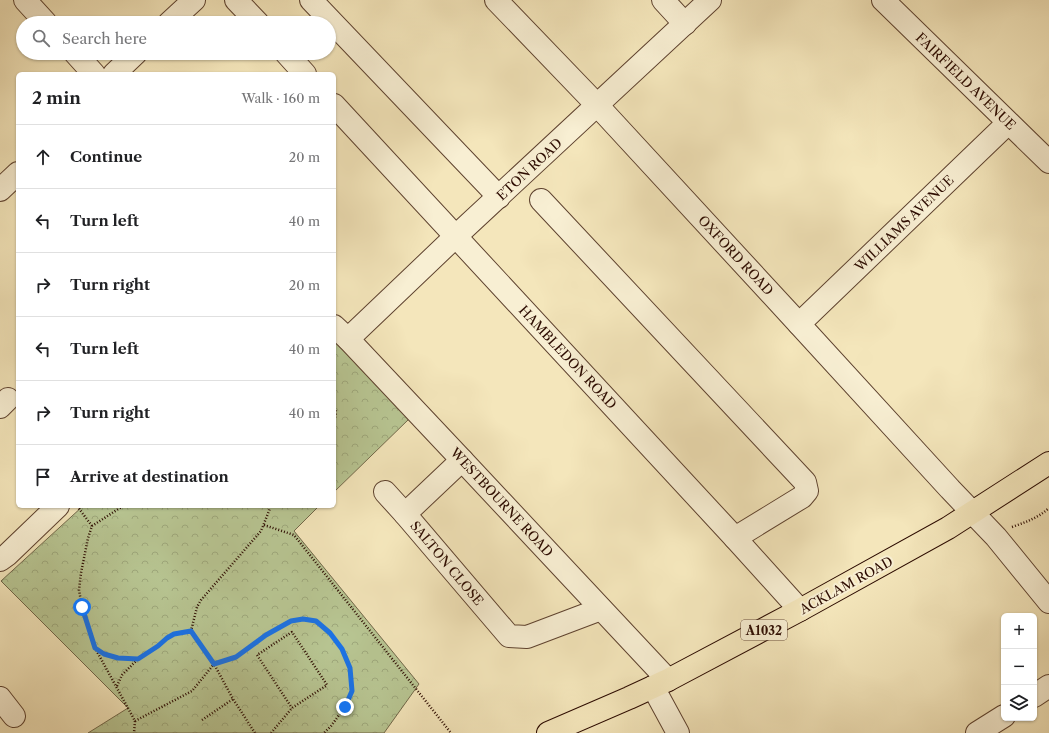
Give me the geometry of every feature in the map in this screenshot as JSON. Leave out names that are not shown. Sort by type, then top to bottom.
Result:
[{"type":"main road","name":"ACKLAM ROAD","points":[[548,733],[661,684],[800,610],[948,528],[1049,463]]},
{"type":"street","points":[[25,0],[40,16]]},
{"type":"street","points":[[177,16],[194,0]]},
{"type":"street","points":[[236,0],[251,16]]},
{"type":"street","points":[[311,0],[326,16]]},
{"type":"street","name":"OXFORD ROAD","points":[[496,0],[597,105],[950,489],[996,537],[1049,602]]},
{"type":"street","points":[[663,0],[685,24]]},
{"type":"street","name":"ETON ROAD","points":[[341,333],[456,236],[710,0]]},
{"type":"street","name":"FAIRFIELD AVENUE","points":[[883,0],[1049,162]]},
{"type":"street","points":[[336,26],[499,196]]},
{"type":"street","points":[[81,60],[92,72]]},
{"type":"street","points":[[116,72],[129,60]]},
{"type":"street","points":[[292,60],[303,72]]},
{"type":"street","name":"HAMBLEDON ROAD","points":[[336,107],[800,610]]},
{"type":"street","name":"WILLIAMS AVENUE","points":[[799,324],[1008,123]]},
{"type":"street","points":[[0,190],[16,175]]},
{"type":"street","points":[[541,200],[805,482],[807,491],[802,497],[735,538]]},
{"type":"street","name":"WESTBOURNE ROAD","points":[[341,333],[601,609],[661,684],[678,733]]},
{"type":"street","name":"SALTON CLOSE","points":[[462,460],[405,514],[509,636],[527,637],[601,609]]},
{"type":"street","points":[[385,492],[405,514]]},
{"type":"street","points":[[3,552],[56,508]]},
{"type":"street","points":[[1037,694],[1049,686]]},
{"type":"street","points":[[0,698],[14,716]]},
{"type":"street","points":[[977,733],[1001,718]]},
{"type":"path","points":[[78,508],[92,526]]},
{"type":"path","points":[[121,508],[92,526],[88,538],[79,590],[82,607],[95,648],[135,721],[134,733]]},
{"type":"path","points":[[191,631],[201,600],[261,531],[270,508]]},
{"type":"path","points":[[996,537],[1010,528],[1043,513],[1049,508]]},
{"type":"path","points":[[264,525],[294,534],[451,733]]},
{"type":"path","points":[[135,721],[192,691],[214,664],[236,657],[266,635],[291,621],[303,619],[316,621],[330,633],[342,649],[350,668],[352,691],[345,707],[324,733]]},
{"type":"path","points":[[116,686],[122,675],[138,659],[174,634],[191,631]]},
{"type":"path","points":[[191,631],[214,664],[254,733]]},
{"type":"path","points":[[272,733],[292,708],[327,685],[292,632],[256,655],[292,708]]},
{"type":"path","points":[[95,648],[104,654],[118,658],[138,659]]},
{"type":"path","points":[[202,720],[233,698]]},
{"type":"green space","points":[[336,342],[409,419],[336,490]]},
{"type":"green space","points":[[81,508],[317,508],[294,531],[419,684],[384,733],[88,733],[128,708],[1,581]]},
{"type":"route","points":[[82,607],[95,648],[104,654],[118,658],[138,659],[174,634],[191,631],[214,664],[236,657],[266,635],[291,621],[303,619],[316,621],[330,633],[342,649],[350,668],[352,691],[345,707]]}]
